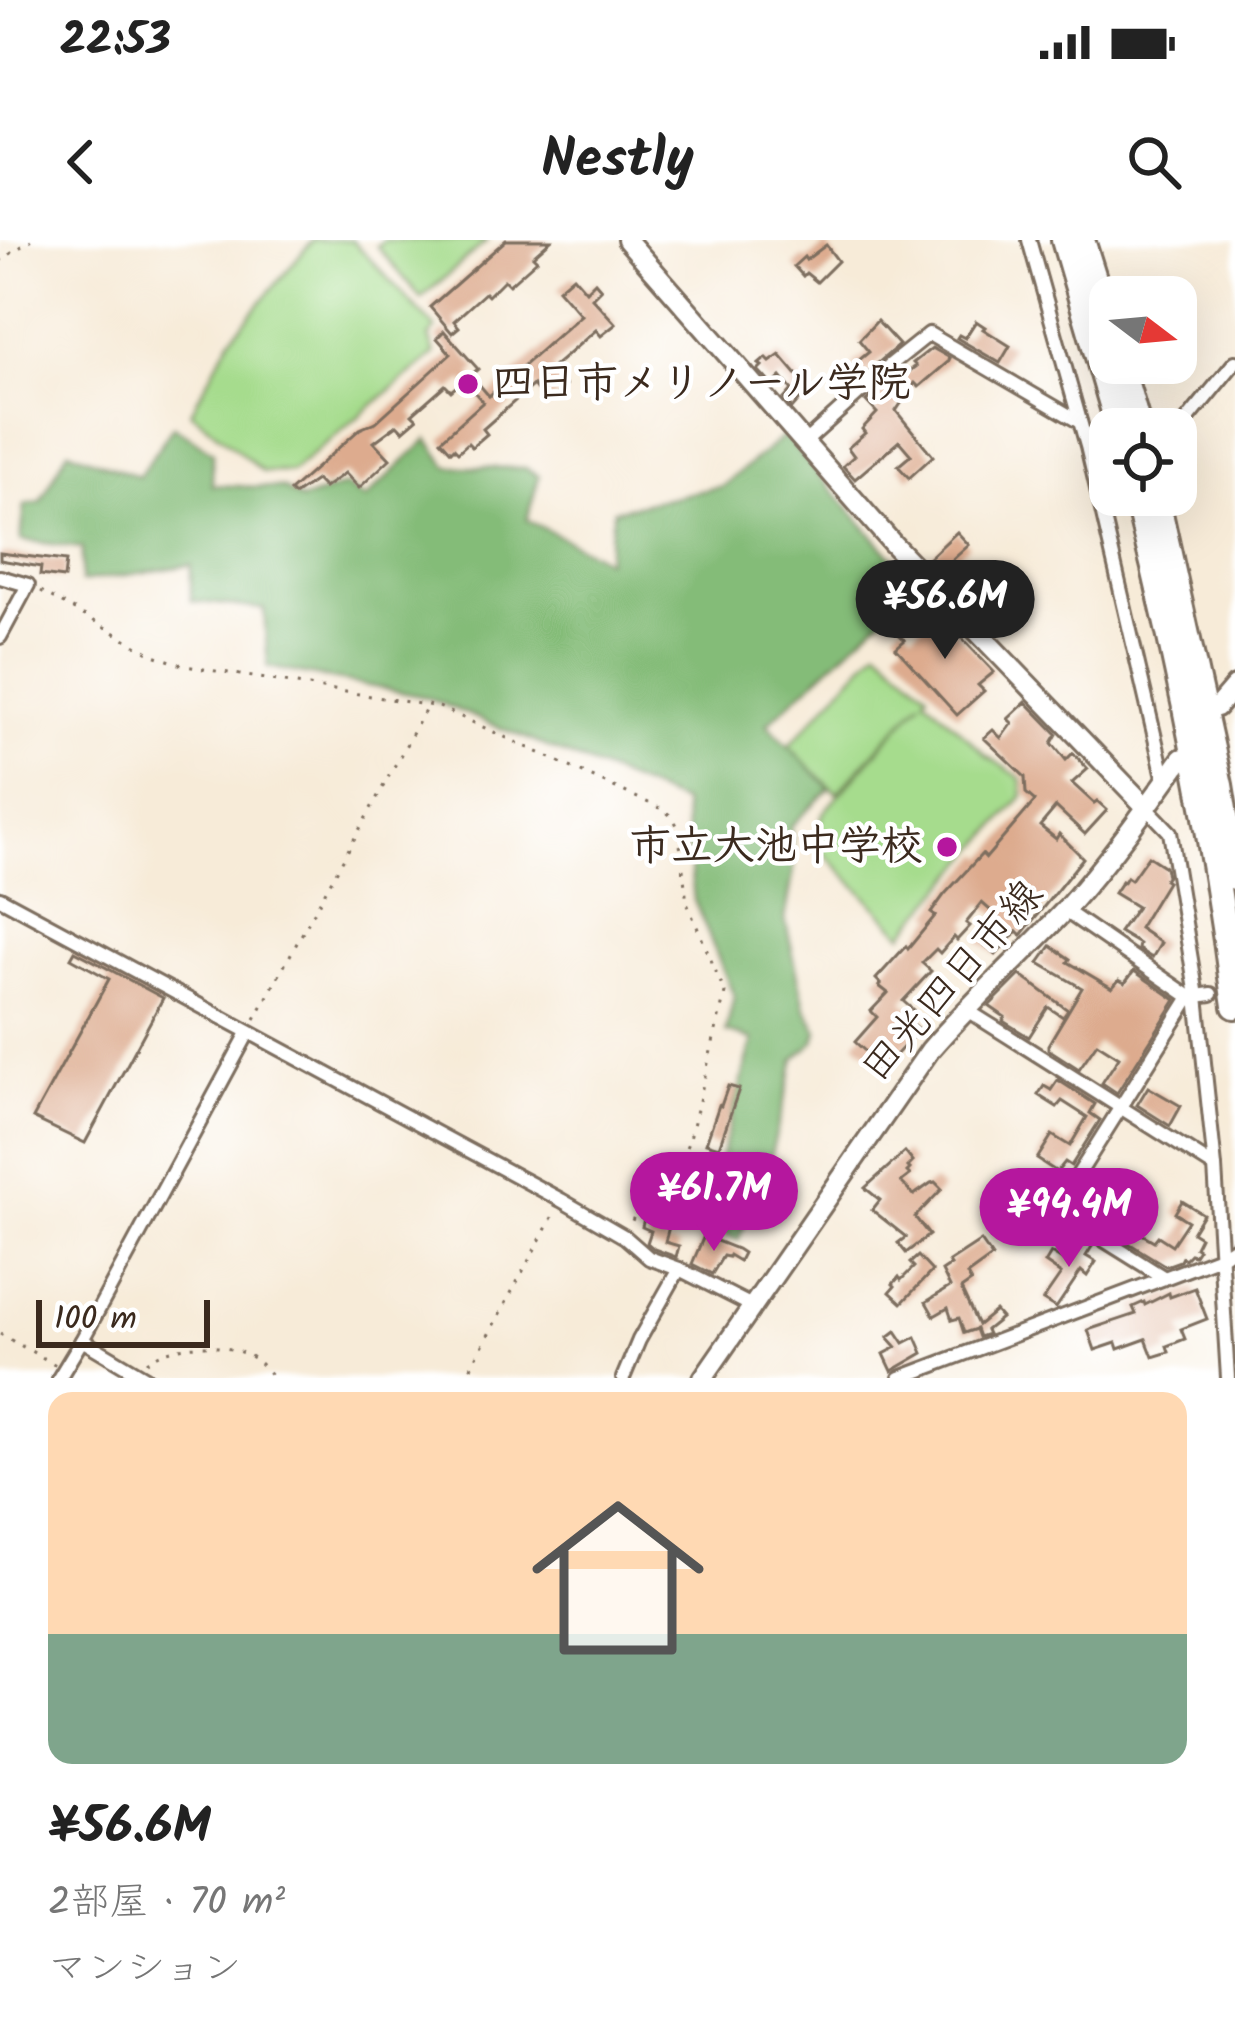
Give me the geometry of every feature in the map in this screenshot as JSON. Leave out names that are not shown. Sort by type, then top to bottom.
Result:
[{"type":"highway","points":[[1064,240],[1105,408]]},
{"type":"highway","points":[[1082,240],[1093,276]]},
{"type":"highway","points":[[1141,516],[1200,788],[1235,1006]]},
{"type":"highway","points":[[1161,516],[1220,785],[1235,877]]},
{"type":"main road","points":[[627,240],[893,544],[1147,808]]},
{"type":"main road","points":[[1224,708],[1235,686]]},
{"type":"main road","name":"田光四日市線","points":[[703,1378],[930,1050],[1064,910],[1182,758]]},
{"type":"street","points":[[1028,240],[1087,446],[1165,782]]},
{"type":"street","points":[[805,442],[929,334],[1080,422]]},
{"type":"street","points":[[1197,408],[1235,362]]},
{"type":"street","points":[[0,577],[28,586],[0,637]]},
{"type":"street","points":[[1147,808],[1169,832],[1199,996],[1228,1378]]},
{"type":"street","points":[[0,898],[561,1200],[625,1237],[649,1258],[754,1307]]},
{"type":"street","points":[[1064,910],[1199,996]]},
{"type":"street","points":[[1163,1277],[1056,1210],[1199,996]]},
{"type":"street","points":[[965,1009],[1215,1167]]},
{"type":"street","points":[[62,1373],[248,1033]]},
{"type":"street","points":[[900,1378],[1220,1257],[1235,1247]]},
{"type":"street","points":[[623,1378],[679,1269]]},
{"type":"street","points":[[82,1340],[142,1376]]},
{"type":"path","points":[[0,261],[32,240]]},
{"type":"path","points":[[28,586],[154,655],[185,666],[439,707],[674,818],[687,903],[725,993],[690,1138],[668,1186],[642,1199],[625,1237]]},
{"type":"path","points":[[248,1033],[428,705]]},
{"type":"path","points":[[465,1378],[561,1200]]},
{"type":"path","points":[[0,1334],[62,1373]]},
{"type":"path","points":[[142,1376],[150,1358],[162,1352],[206,1346],[248,1354],[274,1378]]},
{"type":"green space","points":[[313,240],[352,240],[436,329],[429,337],[435,354],[291,472],[263,472],[191,412],[230,339]]},
{"type":"green space","points":[[384,240],[487,241],[421,298],[377,246]]},
{"type":"green space","points":[[173,426],[213,452],[212,485],[283,488],[301,500],[345,486],[365,499],[428,439],[448,467],[525,468],[539,476],[527,520],[606,560],[614,510],[723,486],[784,436],[917,585],[767,724],[830,788],[791,826],[794,869],[785,919],[805,1007],[818,1031],[815,1041],[795,1059],[765,1177],[738,1240],[702,1225],[753,1040],[726,1032],[734,996],[694,900],[683,803],[426,697],[268,667],[264,609],[191,601],[191,565],[81,582],[82,548],[21,540],[25,505],[41,502],[68,450],[139,477]]},
{"type":"green space","points":[[878,648],[928,692],[925,697],[987,756],[1021,778],[1023,796],[903,934],[815,844],[823,813],[922,700],[837,793],[788,747]]},
{"type":"building","points":[[506,240],[551,240],[509,285],[504,280],[454,321],[459,327],[452,333],[430,307]]},
{"type":"building","points":[[826,245],[838,261],[817,282],[806,273],[803,276],[794,266]]},
{"type":"building","points":[[573,276],[586,291],[595,282],[601,289],[592,298],[616,324],[601,336],[596,330],[552,368],[566,386],[551,400],[545,400],[533,385],[483,429],[487,434],[458,452],[441,440],[483,402],[464,380],[451,391],[445,385],[412,414],[417,419],[403,431],[397,425],[374,442],[390,459],[359,488],[345,473],[324,488],[316,480],[294,495],[290,491],[451,354],[437,338],[444,331],[478,369],[471,375],[489,396],[581,315],[558,289]]},
{"type":"building","points":[[877,321],[899,345],[862,377],[853,365],[869,352],[859,340]]},
{"type":"building","points":[[976,321],[1010,346],[1000,363],[957,338],[965,338]]},
{"type":"building","points":[[932,348],[950,358],[948,362],[919,387],[915,383],[896,411],[933,456],[909,478],[898,466],[911,455],[899,441],[855,479],[843,466],[854,456],[848,448],[877,413],[866,401],[876,397],[884,385],[890,390]]},
{"type":"building","points":[[780,355],[809,389],[792,409],[784,399],[792,390],[781,377],[772,385],[758,370],[766,358],[770,362]]},
{"type":"building","points":[[957,532],[969,545],[939,572],[927,560]]},
{"type":"building","points":[[0,553],[66,561],[64,578],[40,575],[41,567],[0,560]]},
{"type":"building","points":[[937,612],[994,672],[978,685],[984,691],[957,715],[896,648],[905,640],[895,631],[902,623],[913,633]]},
{"type":"building","points":[[1026,702],[1057,734],[1052,743],[1066,760],[1073,753],[1088,769],[1072,783],[1107,810],[1085,834],[1056,807],[1040,826],[1056,839],[1059,834],[1083,858],[1021,935],[1017,931],[996,955],[978,940],[998,917],[982,903],[957,940],[954,937],[922,963],[931,971],[903,1001],[913,1010],[906,1018],[919,1030],[884,1068],[855,1042],[877,1017],[871,1011],[888,993],[876,979],[935,916],[931,913],[944,895],[982,854],[986,858],[1035,801],[1026,793],[1025,777],[984,738],[993,730],[1001,738],[1012,723],[1008,719]]},
{"type":"building","points":[[1148,856],[1165,867],[1167,876],[1139,928],[1161,943],[1152,958],[1119,932],[1137,907],[1114,893],[1127,877],[1131,880]]},
{"type":"building","points":[[1051,946],[1112,988],[1119,980],[1125,983],[1134,971],[1176,1000],[1117,1093],[1102,1083],[1119,1057],[1097,1043],[1079,1069],[1048,1049],[1082,988],[1039,963]]},
{"type":"building","points":[[75,951],[163,998],[85,1143],[33,1118],[109,979],[71,958]]},
{"type":"building","points":[[1020,975],[1068,1010],[1063,1017],[1048,1007],[1029,1037],[989,1006]]},
{"type":"building","points":[[1058,1080],[1095,1104],[1090,1113],[1100,1120],[1071,1166],[1065,1162],[1057,1172],[1037,1159],[1052,1135],[1070,1146],[1087,1117],[1062,1101],[1057,1107],[1038,1095],[1044,1086],[1051,1090]]},
{"type":"building","points":[[728,1086],[739,1089],[719,1147],[706,1143]]},
{"type":"building","points":[[1148,1087],[1181,1106],[1170,1126],[1137,1105]]},
{"type":"building","points":[[905,1152],[913,1162],[908,1167],[910,1175],[901,1182],[914,1195],[935,1182],[942,1189],[915,1217],[929,1235],[906,1253],[898,1243],[906,1237],[872,1210],[880,1200],[865,1188]]},
{"type":"building","points":[[1182,1201],[1203,1214],[1192,1232],[1200,1237],[1198,1249],[1166,1266],[1104,1228],[1112,1217],[1154,1241],[1158,1236],[1172,1245],[1188,1221],[1175,1213]]},
{"type":"building","points":[[656,1202],[674,1207],[665,1242],[679,1246],[676,1257],[647,1243],[651,1231],[642,1227],[645,1214],[652,1216]]},
{"type":"building","points":[[704,1236],[743,1253],[739,1261],[723,1256],[712,1274],[692,1264]]},
{"type":"building","points":[[1078,1236],[1093,1245],[1086,1256],[1096,1262],[1087,1276],[1081,1271],[1056,1308],[1043,1300],[1061,1274],[1045,1263],[1051,1253],[1062,1260]]},
{"type":"building","points":[[981,1241],[992,1257],[967,1275],[971,1282],[961,1289],[978,1325],[995,1311],[1001,1318],[986,1330],[988,1334],[979,1337],[976,1329],[964,1333],[959,1318],[952,1320],[948,1308],[934,1316],[926,1302],[950,1287],[942,1271],[949,1262]]},
{"type":"building","points":[[918,1256],[932,1271],[902,1303],[890,1292]]},
{"type":"building","points":[[1195,1288],[1207,1319],[1181,1329],[1185,1339],[1167,1346],[1169,1352],[1153,1357],[1146,1339],[1118,1349],[1116,1343],[1095,1350],[1088,1330],[1136,1314],[1133,1307],[1144,1302]]},
{"type":"building","points":[[896,1331],[904,1343],[916,1337],[923,1353],[892,1371],[884,1354],[897,1347],[888,1337]]},
{"type":"place","name":"四日市メリノール学院","points":[[468,384]]},
{"type":"place","name":"市立大池中学校","points":[[947,847]]}]
